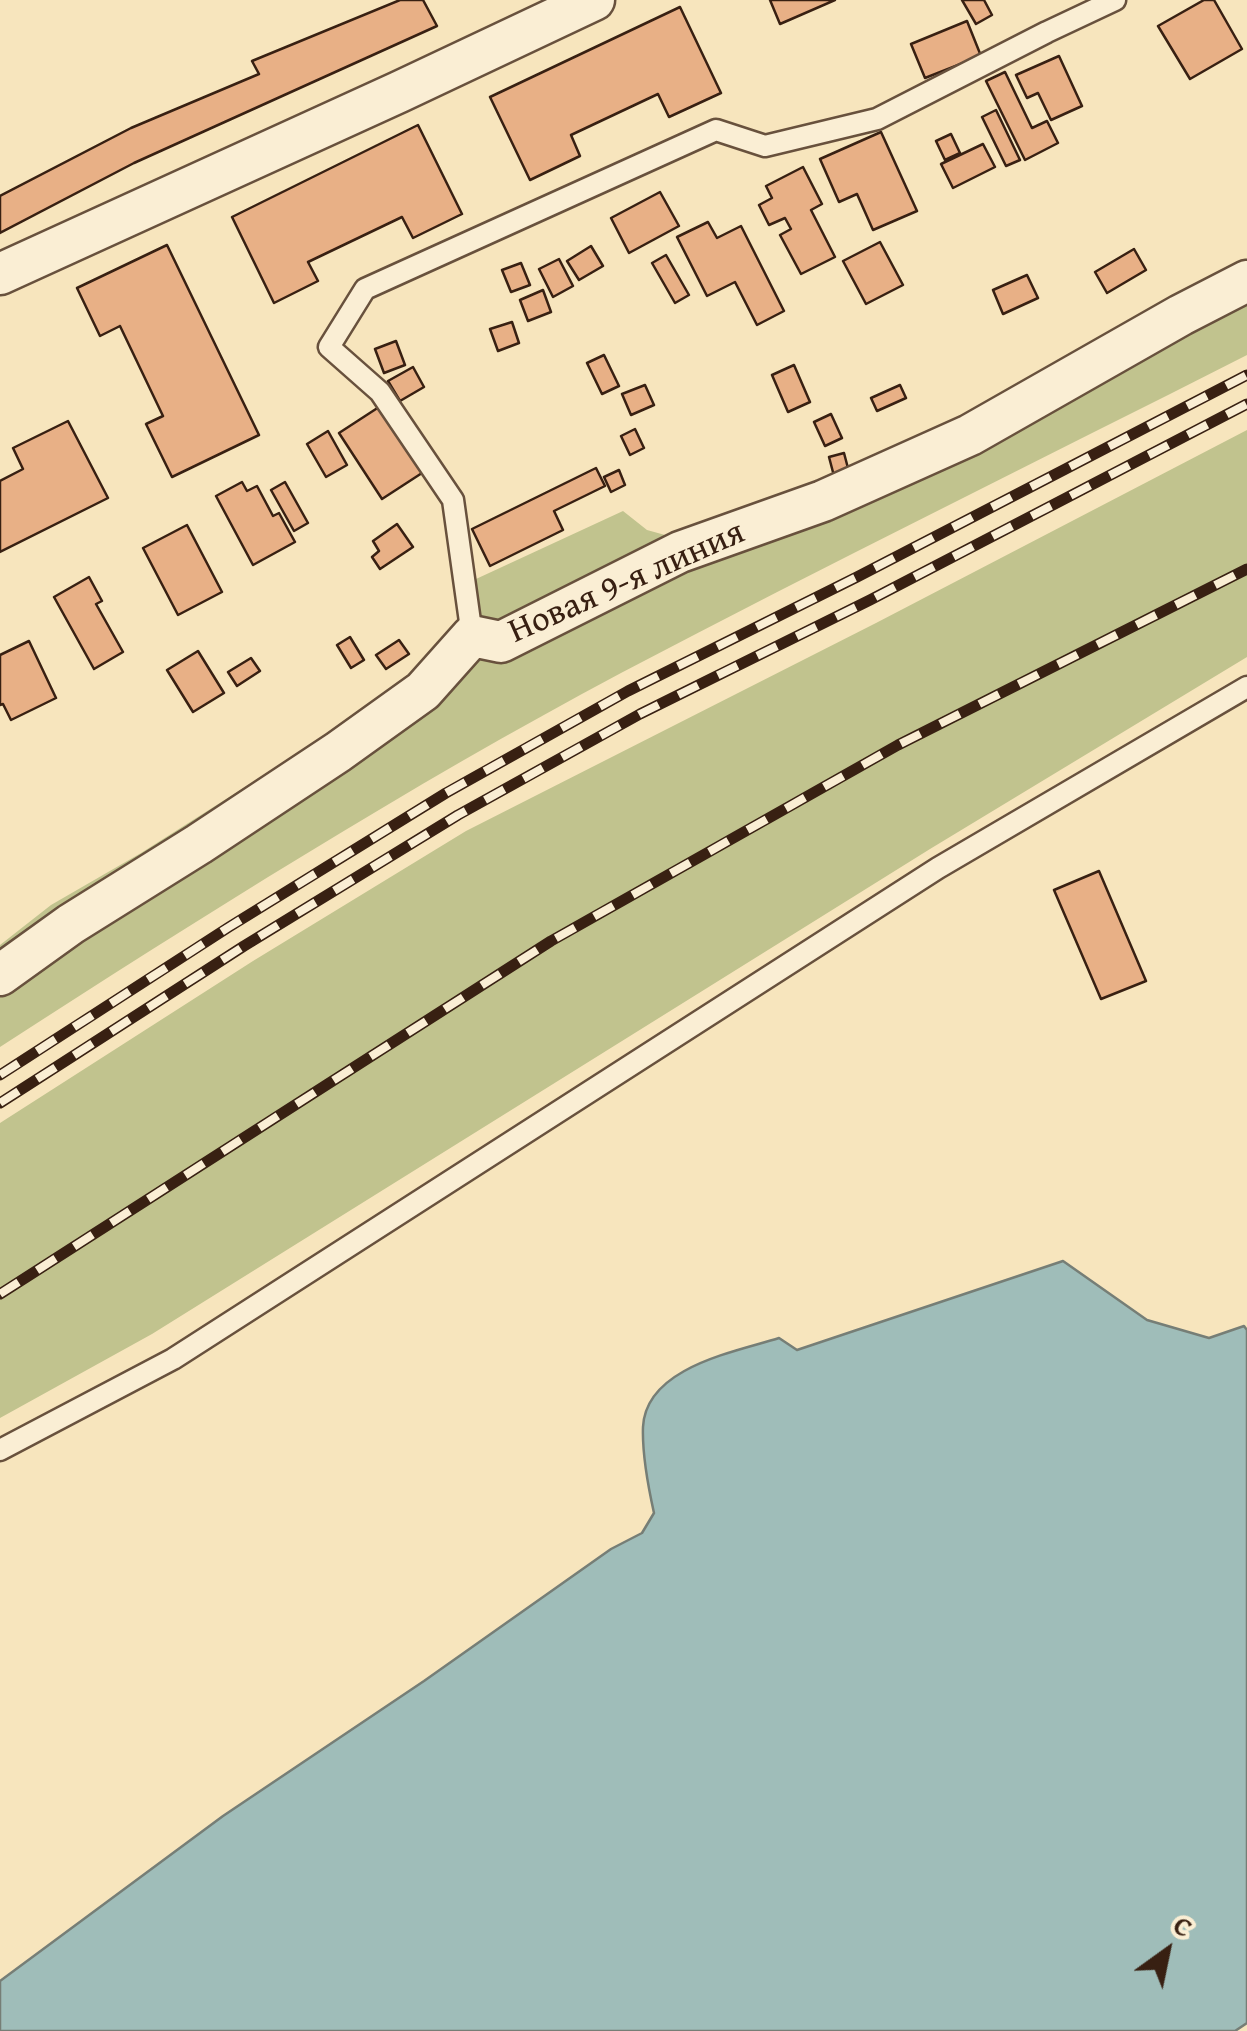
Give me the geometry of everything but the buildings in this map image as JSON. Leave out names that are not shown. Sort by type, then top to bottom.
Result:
[{"type":"street","points":[[0,274],[594,0]]},
{"type":"street","name":"Новая 9-я линия","points":[[0,975],[71,924],[199,844],[395,712],[423,691],[472,636],[501,642],[680,552],[823,501],[970,435],[1247,281]]},
{"type":"lane","points":[[472,636],[453,500],[380,392],[329,347],[365,289],[716,130],[764,146],[876,119],[1114,0]]},
{"type":"lane","points":[[0,1450],[173,1359],[938,868],[1247,687]]},
{"type":"green space","points":[[1247,259],[1247,355],[541,716],[306,854],[0,1047],[0,945],[51,905],[141,853],[412,681],[479,616],[476,579],[623,511],[647,530],[683,540],[827,489]]},
{"type":"green space","points":[[1247,430],[1247,657],[930,849],[152,1334],[0,1418],[0,1123],[466,831]]},
{"type":"water","points":[[1063,1261],[1147,1320],[1209,1338],[1244,1326],[1247,1330],[1247,2023],[1235,2031],[0,2031],[0,1981],[223,1816],[611,1549],[642,1533],[654,1513],[644,1459],[643,1427],[648,1407],[659,1390],[676,1376],[717,1356],[779,1338],[797,1350]]},
{"type":"railway","points":[[0,1075],[446,793],[628,691],[1247,375]]},
{"type":"railway","points":[[0,1103],[244,946],[458,815],[640,714],[870,600],[1247,404]]},
{"type":"railway","points":[[0,1294],[551,941],[898,745],[1247,569]]}]
